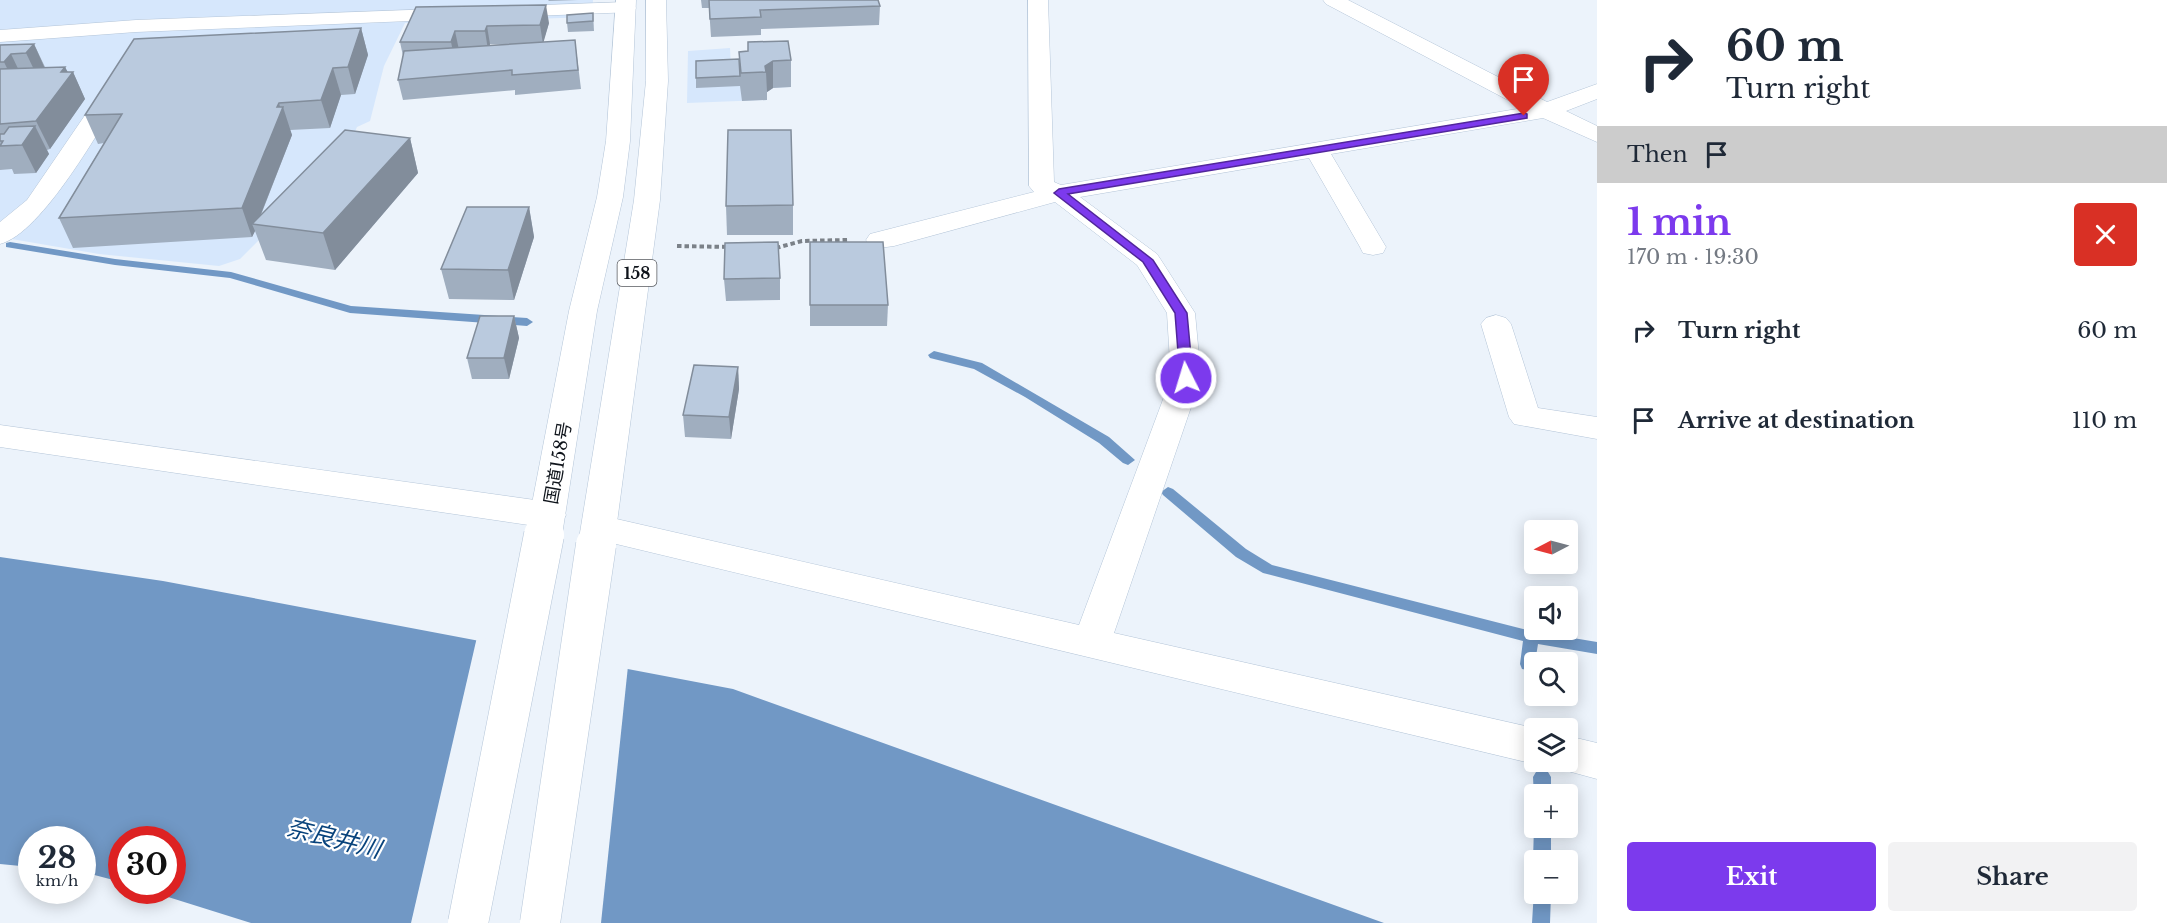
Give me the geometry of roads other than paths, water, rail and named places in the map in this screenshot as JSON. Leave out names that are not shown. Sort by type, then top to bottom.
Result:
[{"type":"main road","name":"158","points":[[540,923],[647,200],[657,81],[656,0]]},
{"type":"main road","points":[[1038,0],[1042,186],[1059,193],[1147,260],[1181,313],[1186,378],[1092,641]]},
{"type":"main road","points":[[1333,0],[1546,111],[1597,135]]},
{"type":"main road","points":[[0,36],[152,34],[626,4]]},
{"type":"main road","name":"国道158号","points":[[468,923],[546,525],[584,311],[610,197],[618,141],[626,4]]},
{"type":"main road","points":[[0,236],[36,205],[126,72]]},
{"type":"main road","points":[[879,240],[894,238],[1059,193],[1546,111],[1597,91]]},
{"type":"main road","points":[[1316,149],[1374,247]]},
{"type":"main road","points":[[1496,324],[1525,417],[1597,428]]},
{"type":"main road","points":[[0,436],[546,525]]},
{"type":"main road","points":[[598,536],[1092,641],[1524,744]]},
{"type":"main road","points":[[1578,756],[1597,761]]},
{"type":"water","name":"奈良井川","points":[[0,557],[163,581],[733,689],[1384,923],[251,923],[186,903],[186,826],[108,826],[108,879],[96,875],[96,826],[18,826],[18,866],[0,864]]},
{"type":"waterway","points":[[10,245],[115,262],[231,275],[350,309],[527,322]]},
{"type":"waterway","points":[[934,355],[978,366],[1104,440],[1128,460]]},
{"type":"waterway","points":[[1168,492],[1241,553],[1268,569],[1524,635]]},
{"type":"waterway","points":[[1529,652],[1531,640]]},
{"type":"waterway","points":[[1549,640],[1597,648]]},
{"type":"waterway","points":[[1542,777],[1542,784]]},
{"type":"waterway","points":[[1542,838],[1542,850]]},
{"type":"waterway","points":[[1541,923],[1542,904]]}]
